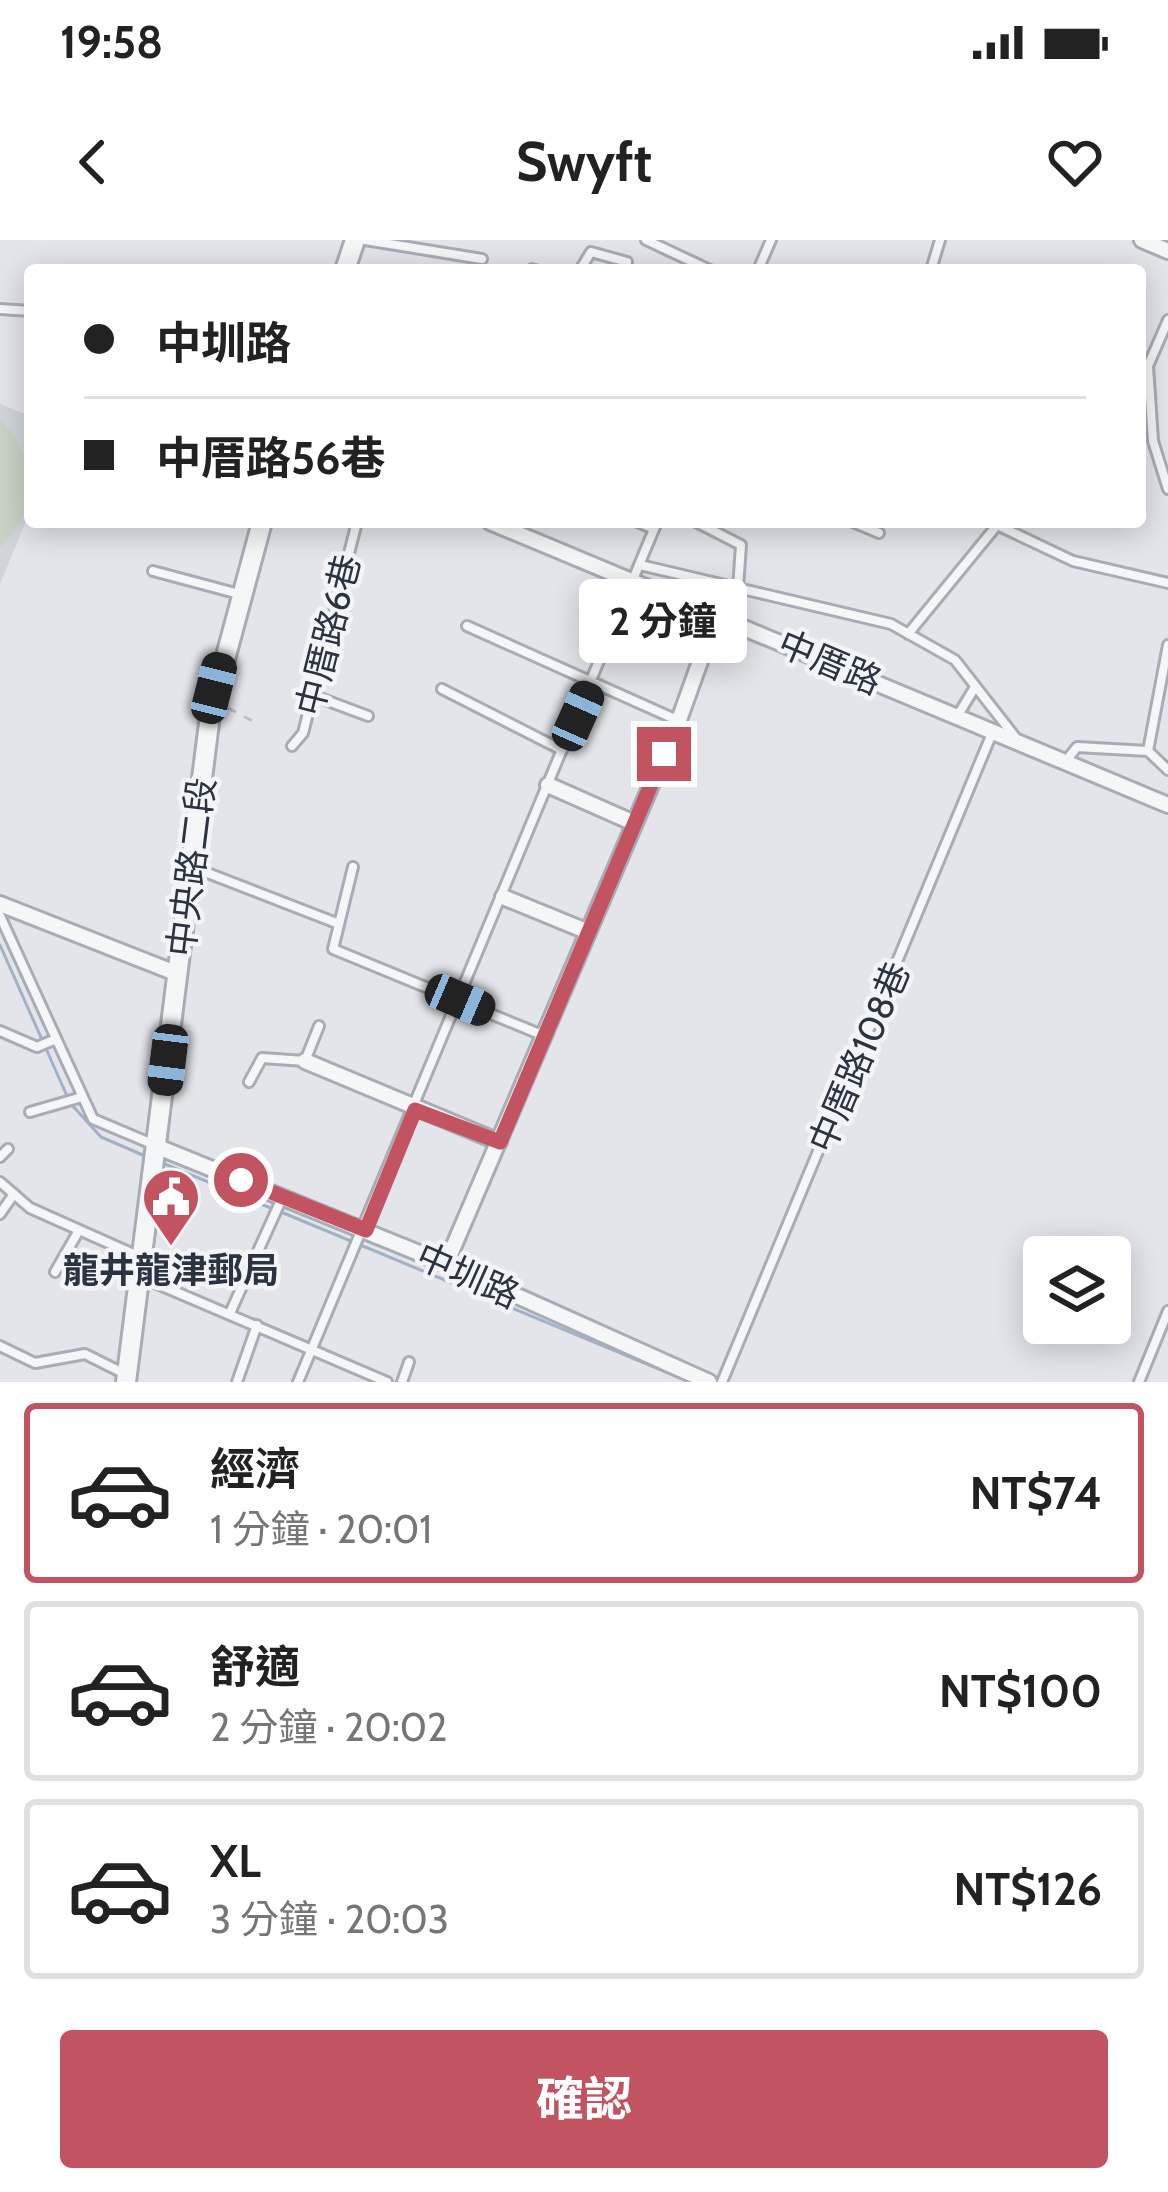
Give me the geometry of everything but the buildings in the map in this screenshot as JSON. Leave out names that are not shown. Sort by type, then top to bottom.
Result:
[{"type":"street","points":[[1142,240],[1168,251]]},
{"type":"street","name":"中央路二段","points":[[126,1378],[212,700],[260,528]]},
{"type":"street","name":"中厝路","points":[[529,529],[634,580],[1168,805]]},
{"type":"street","points":[[446,1264],[679,720],[717,614]]},
{"type":"street","points":[[548,785],[634,823]]},
{"type":"street","points":[[502,897],[586,931]]},
{"type":"street","points":[[0,904],[178,974]]},
{"type":"street","points":[[305,1061],[500,1142]]},
{"type":"street","name":"中圳路","points":[[158,1147],[446,1264],[709,1382]]},
{"type":"lane","points":[[364,240],[482,259]]},
{"type":"lane","points":[[646,240],[697,264]]},
{"type":"lane","points":[[584,264],[591,252],[627,264]]},
{"type":"lane","points":[[1146,358],[1168,320]]},
{"type":"lane","points":[[1146,370],[1153,441],[1168,490]]},
{"type":"lane","name":"中厝路6巷","points":[[292,746],[303,733],[355,528]]},
{"type":"lane","points":[[298,1382],[366,1230],[655,528]]},
{"type":"lane","points":[[708,528],[742,545],[738,588]]},
{"type":"lane","points":[[867,528],[879,533]]},
{"type":"lane","points":[[908,634],[995,528]]},
{"type":"lane","points":[[1006,528],[1073,561],[1168,583]]},
{"type":"lane","points":[[640,565],[891,624],[955,660],[988,696],[1020,743]]},
{"type":"lane","points":[[153,571],[239,594]]},
{"type":"lane","points":[[467,626],[679,720]]},
{"type":"lane","points":[[1148,751],[1168,645]]},
{"type":"lane","points":[[958,716],[975,687]]},
{"type":"lane","points":[[442,689],[562,750]]},
{"type":"lane","points":[[312,695],[368,716]]},
{"type":"lane","name":"中厝路108巷","points":[[722,1382],[993,730]]},
{"type":"lane","points":[[1065,762],[1077,747],[1148,751],[1168,770]]},
{"type":"lane","points":[[191,867],[339,925]]},
{"type":"lane","points":[[353,867],[333,949],[543,1036]]},
{"type":"lane","points":[[0,916],[93,1119],[158,1147]]},
{"type":"lane","points":[[249,1082],[262,1058],[305,1061],[319,1026]]},
{"type":"lane","points":[[0,1031],[37,1047],[56,1039]]},
{"type":"lane","points":[[30,1112],[82,1097]]},
{"type":"lane","points":[[0,1157],[8,1149]]},
{"type":"lane","points":[[0,1182],[78,1232],[230,1313],[388,1382]]},
{"type":"lane","points":[[0,1214],[14,1194]]},
{"type":"lane","points":[[230,1313],[282,1196]]},
{"type":"lane","points":[[55,1272],[78,1232]]},
{"type":"lane","points":[[1138,1382],[1168,1311]]},
{"type":"lane","points":[[237,1382],[257,1325]]},
{"type":"lane","points":[[0,1346],[35,1363],[85,1354],[126,1378]]},
{"type":"lane","points":[[402,1382],[409,1362]]},
{"type":"path","points":[[212,700],[258,724]]},
{"type":"shaded area","points":[[0,404],[24,414],[24,526],[0,584]]},
{"type":"green space","points":[[0,420],[24,458],[24,511],[0,547]]},
{"type":"waterway","points":[[0,945],[67,1096]]},
{"type":"waterway","points":[[71,1104],[101,1137],[145,1156]]},
{"type":"waterway","points":[[160,1162],[273,1209]]},
{"type":"waterway","points":[[281,1212],[690,1382]]},
{"type":"place","name":"龍井龍津郵局","points":[[171,1248]]},
{"type":"route","points":[[241,1180],[366,1230],[415,1110],[500,1142],[664,754]]}]
